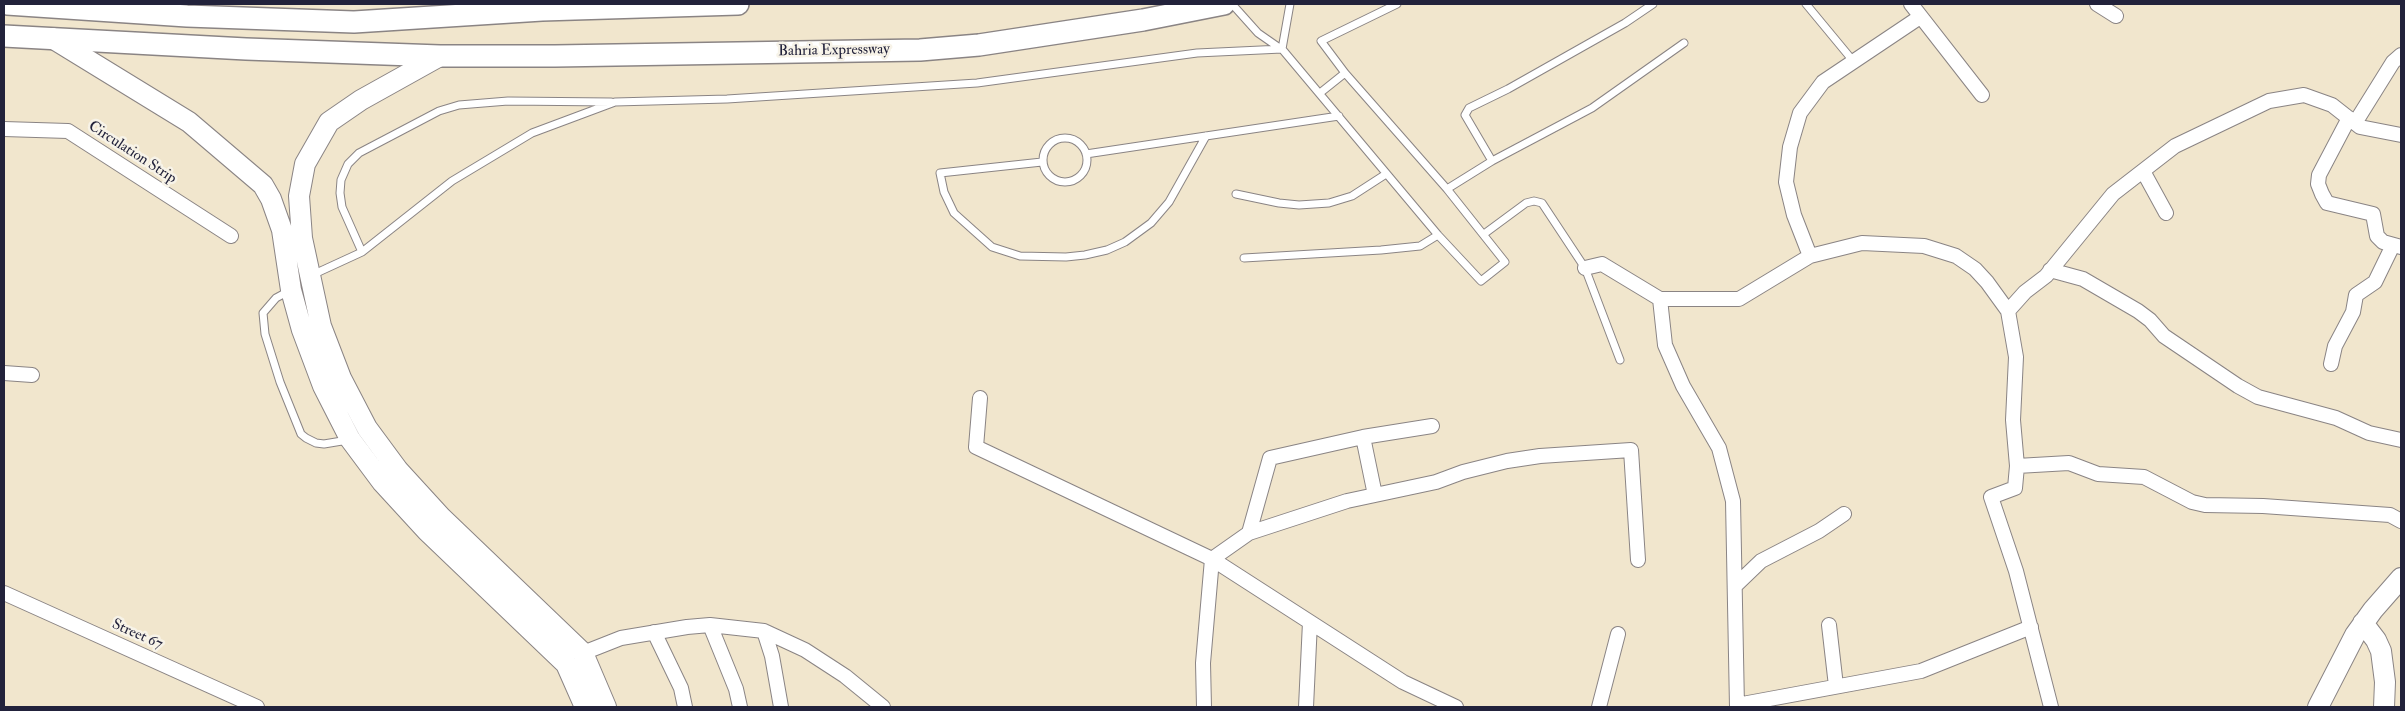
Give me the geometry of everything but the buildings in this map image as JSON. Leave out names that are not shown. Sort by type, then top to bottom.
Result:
[{"type":"main road","points":[[7,4],[187,16],[354,22],[542,10],[738,4]]},
{"type":"main road","points":[[187,16],[246,11],[263,4]]},
{"type":"main road","points":[[299,4],[312,14],[354,22]]},
{"type":"main road","name":"Bahria Expressway","points":[[4,36],[246,49],[440,56],[920,50],[979,45],[1143,20],[1224,4]]},
{"type":"main road","points":[[52,38],[189,122],[263,185],[271,199],[301,283],[322,326],[341,378],[367,428],[398,470],[441,517],[583,652],[606,707]]},
{"type":"main road","points":[[440,56],[361,100],[330,122],[305,164],[299,196],[302,238],[302,330],[323,386],[350,439],[382,482],[427,531],[566,664],[585,707]]},
{"type":"main road","points":[[2318,707],[2355,635],[2401,578]]},
{"type":"main road","points":[[2363,624],[2376,640],[2381,651],[2385,682],[2384,707]]},
{"type":"street","points":[[1910,4],[1982,95]]},
{"type":"street","points":[[2097,4],[2116,16]]},
{"type":"street","points":[[1810,256],[1794,215],[1786,182],[1790,147],[1800,113],[1824,82],[1920,17]]},
{"type":"street","points":[[2332,364],[2335,346],[2353,312],[2356,295],[2375,282],[2397,246],[2383,242],[2376,236],[2372,214],[2327,203],[2318,184],[2319,175],[2352,121],[2401,55]]},
{"type":"street","points":[[2008,311],[2025,292],[2046,276],[2113,194],[2175,146],[2269,101],[2304,95],[2332,105],[2360,127],[2401,135]]},
{"type":"street","name":"Circulation Strip","points":[[4,129],[68,131],[231,236]]},
{"type":"street","points":[[2143,171],[2166,213]]},
{"type":"street","points":[[1585,268],[1602,264],[1660,299],[1739,299],[1810,256],[1862,243],[1924,246],[1956,256],[1975,269],[1995,292],[2008,311],[2016,357],[2013,420],[2017,466],[2015,488],[1992,497],[2031,627],[2051,707]]},
{"type":"street","points":[[2050,270],[2083,279],[2138,311],[2150,320],[2164,336],[2238,386],[2258,396],[2336,418],[2369,433],[2401,440]]},
{"type":"street","points":[[1660,299],[1665,345],[1683,386],[1719,448],[1733,501],[1737,706],[1921,670],[2031,627]]},
{"type":"street","points":[[4,373],[32,375]]},
{"type":"street","points":[[980,398],[976,447],[1212,559],[1403,682],[1456,707]]},
{"type":"street","points":[[1249,533],[1270,458],[1363,437],[1432,426]]},
{"type":"street","points":[[1363,437],[1375,495]]},
{"type":"street","points":[[1204,707],[1202,663],[1212,559],[1249,533],[1347,501],[1436,482],[1463,472],[1507,461],[1540,456],[1631,450],[1638,560]]},
{"type":"street","points":[[2017,466],[2069,463],[2098,474],[2144,477],[2192,502],[2205,504],[2390,515],[2401,521]]},
{"type":"street","points":[[1735,586],[1761,561],[1819,531],[1844,514]]},
{"type":"street","name":"Street 67","points":[[4,593],[257,707]]},
{"type":"street","points":[[1306,707],[1310,622]]},
{"type":"street","points":[[583,652],[620,638],[710,625],[764,631],[805,650],[884,707]]},
{"type":"street","points":[[710,625],[736,689],[740,707]]},
{"type":"street","points":[[1829,625],[1836,686]]},
{"type":"street","points":[[764,631],[772,656],[780,707]]},
{"type":"street","points":[[654,632],[681,688],[685,707]]},
{"type":"street","points":[[1599,707],[1618,634]]},
{"type":"lane","points":[[1232,4],[1258,33],[1282,49],[1438,235],[1481,281],[1505,262],[1447,189],[1345,73],[1321,40],[1398,4]]},
{"type":"lane","points":[[1282,49],[1290,4]]},
{"type":"lane","points":[[1492,160],[1465,115],[1469,108],[1508,89],[1625,23],[1653,4]]},
{"type":"lane","points":[[1806,4],[1854,62]]},
{"type":"lane","points":[[1447,189],[1492,160],[1592,108],[1684,43]]},
{"type":"lane","points":[[362,252],[342,207],[341,180],[348,164],[358,153],[439,111],[459,105],[508,102],[615,102],[737,98],[977,83],[1196,53],[1282,49]]},
{"type":"lane","points":[[1320,93],[1345,73]]},
{"type":"lane","points":[[350,439],[324,444],[316,443],[301,434],[280,382],[264,334],[263,313],[276,298],[362,252],[452,182],[532,133],[615,102]]},
{"type":"lane","points":[[1086,154],[1339,116]]},
{"type":"lane","points":[[1042,162],[940,173],[944,192],[954,213],[992,247],[1020,256],[1084,255],[1107,250],[1125,242],[1151,223],[1169,202],[1206,136]]},
{"type":"lane","points":[[1063,137],[1074,140],[1083,147],[1086,154],[1085,170],[1078,178],[1067,182],[1055,180],[1046,173],[1042,162],[1044,150],[1052,142],[1063,137]]},
{"type":"lane","points":[[1236,194],[1299,205],[1328,203],[1352,196],[1386,174]]},
{"type":"lane","points":[[1484,234],[1526,203],[1534,201],[1542,203],[1585,268],[1620,360]]},
{"type":"lane","points":[[1244,258],[1420,246],[1438,235]]}]
